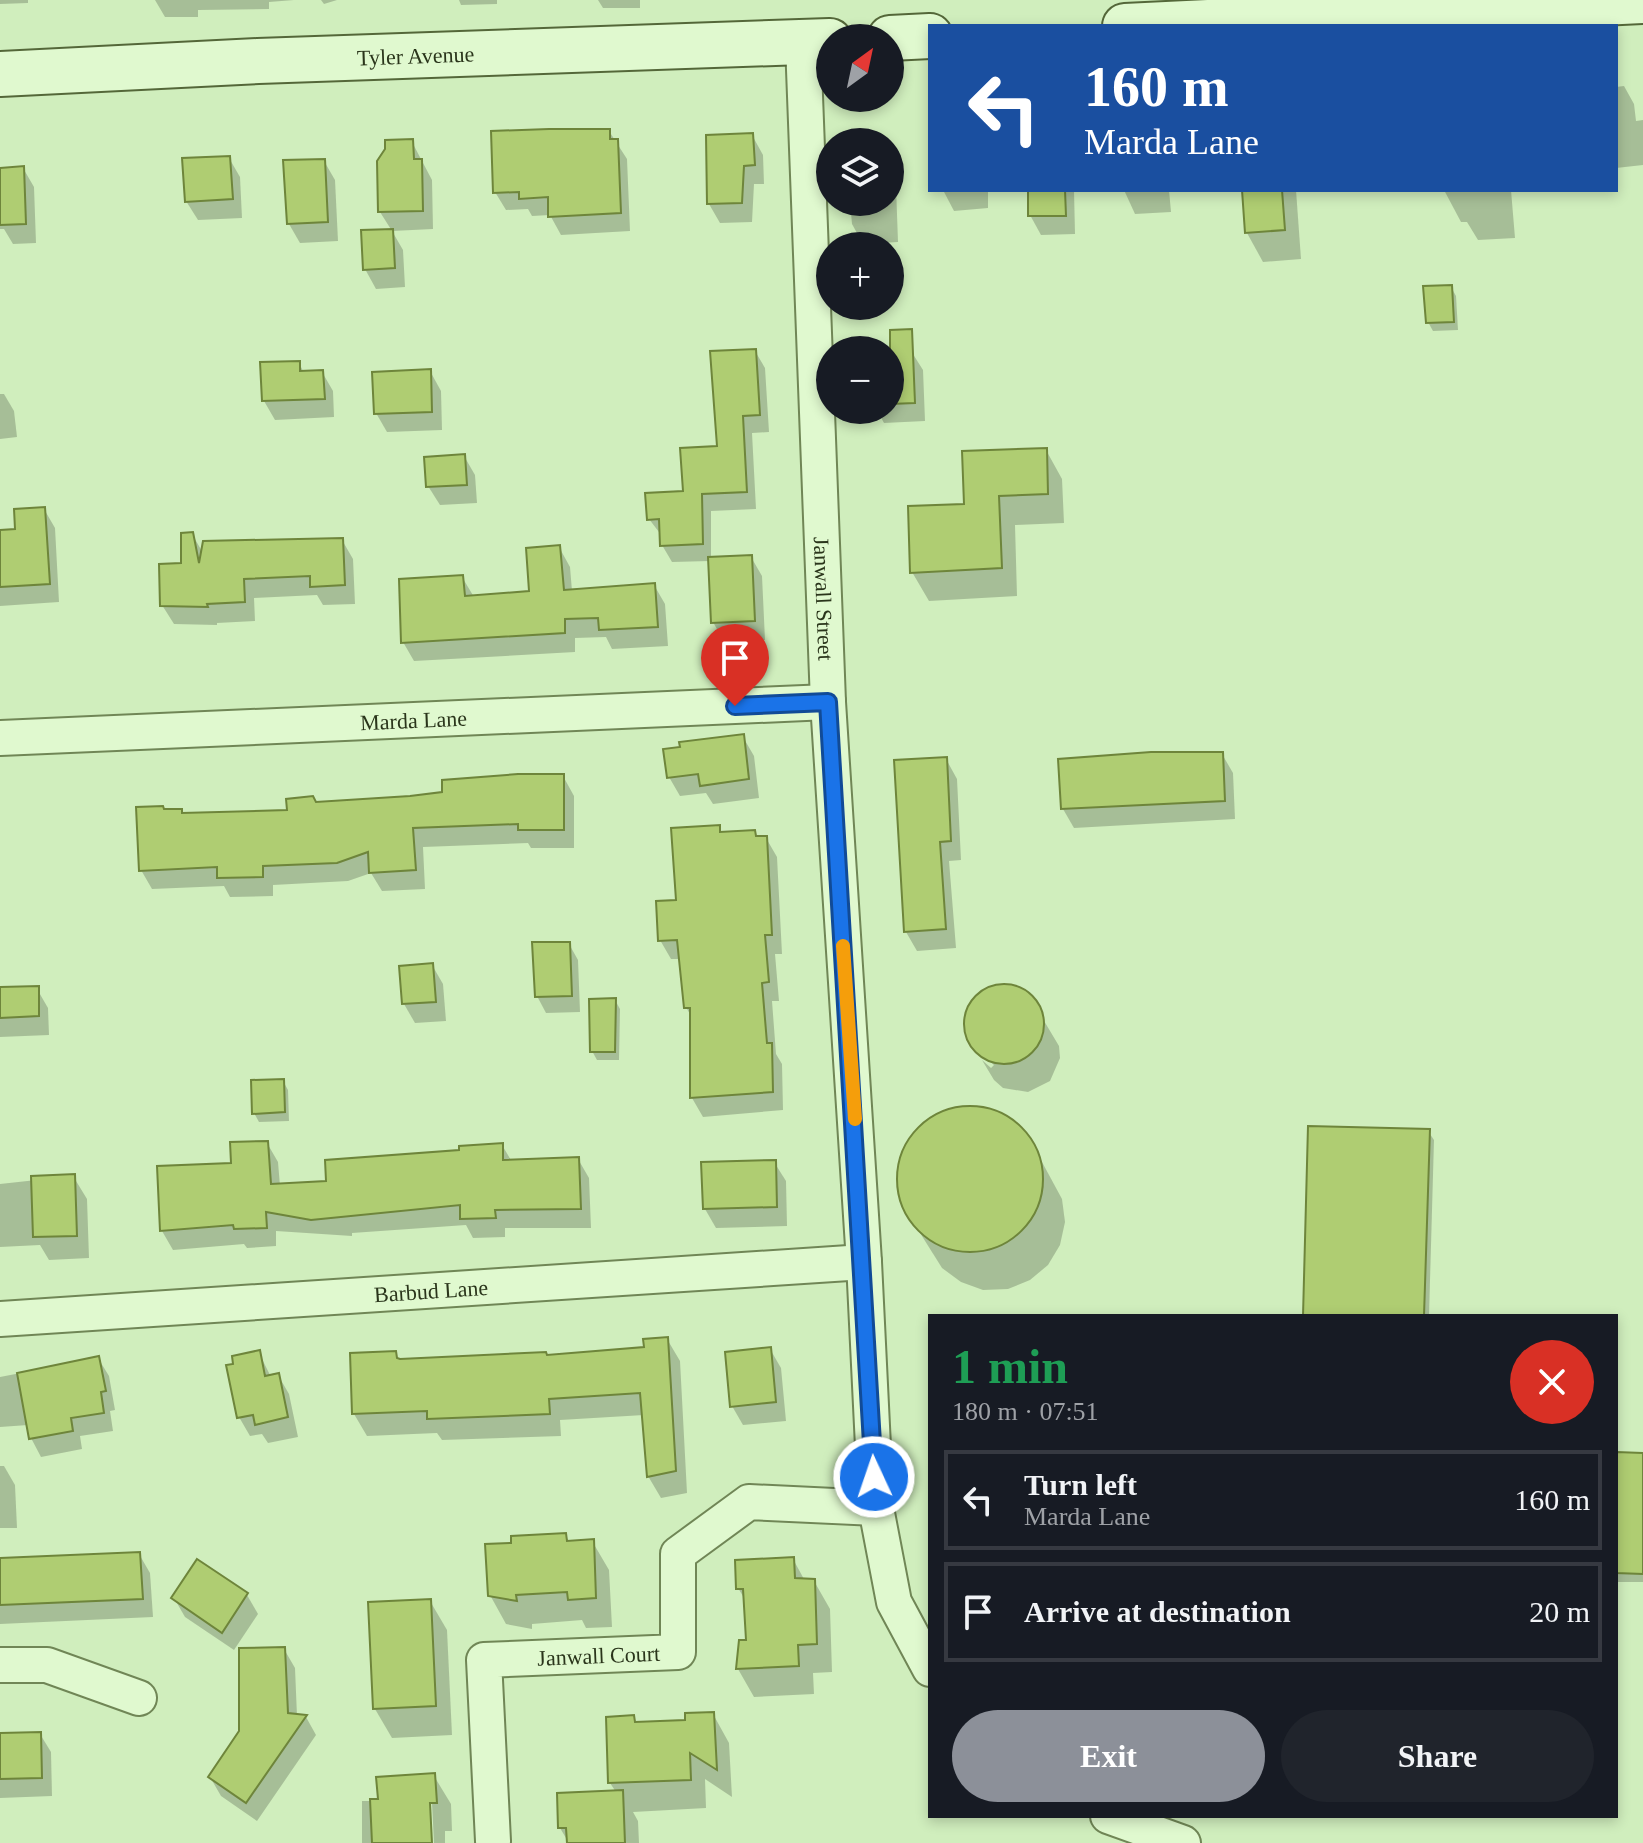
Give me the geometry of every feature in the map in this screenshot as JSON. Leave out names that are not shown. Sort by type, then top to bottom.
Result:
[{"type":"street","points":[[1166,24],[1643,1]]},
{"type":"street","points":[[904,37],[928,36]]},
{"type":"street","name":"Tyler Avenue","points":[[0,74],[258,61],[816,42]]},
{"type":"street","name":"Janwall Street","points":[[818,112],[828,702],[864,1262],[876,1508],[894,1602],[928,1665]]},
{"type":"street","name":"Marda Lane","points":[[0,738],[828,702]]},
{"type":"street","name":"Barbud Lane","points":[[0,1319],[864,1262]]},
{"type":"street","name":"Janwall Court","points":[[493,1841],[484,1660],[678,1652],[678,1554],[749,1502],[876,1508]]},
{"type":"street","points":[[0,1665],[47,1665],[139,1698]]},
{"type":"street","points":[[1114,1818],[1183,1843]]},
{"type":"building","points":[[610,129],[610,139],[618,139],[621,213],[548,217],[548,197],[519,199],[519,192],[493,193],[491,131]]},
{"type":"building","points":[[753,133],[755,165],[744,166],[742,203],[707,204],[706,135]]},
{"type":"building","points":[[413,139],[414,159],[422,159],[423,211],[378,212],[377,161],[385,149],[385,140]]},
{"type":"building","points":[[230,156],[233,199],[185,202],[182,158]]},
{"type":"building","points":[[325,159],[328,222],[287,224],[283,160]]},
{"type":"building","points":[[24,166],[26,224],[0,225],[0,168]]},
{"type":"building","points":[[1028,192],[1065,192],[1066,216],[1028,216]]},
{"type":"building","points":[[1242,192],[1282,192],[1285,230],[1245,233]]},
{"type":"building","points":[[393,229],[395,268],[363,270],[361,230]]},
{"type":"building","points":[[1452,285],[1454,322],[1426,323],[1423,286]]},
{"type":"building","points":[[912,329],[915,403],[904,403],[904,336],[890,336],[890,330]]},
{"type":"building","points":[[756,349],[760,415],[743,416],[747,492],[702,494],[703,544],[660,546],[659,519],[647,520],[645,493],[683,491],[680,448],[717,446],[710,351]]},
{"type":"building","points":[[300,361],[300,371],[323,370],[325,399],[262,401],[260,362]]},
{"type":"building","points":[[431,369],[432,412],[374,414],[372,372]]},
{"type":"building","points":[[1047,448],[1048,494],[999,496],[1002,568],[910,573],[908,506],[964,504],[962,451]]},
{"type":"building","points":[[465,454],[467,485],[426,487],[424,457]]},
{"type":"building","points":[[45,507],[50,584],[0,587],[0,530],[15,529],[14,509]]},
{"type":"building","points":[[193,532],[199,563],[203,541],[343,538],[345,585],[310,587],[310,576],[244,579],[245,602],[207,604],[208,607],[160,606],[159,564],[181,563],[181,533]]},
{"type":"building","points":[[560,545],[564,590],[655,583],[658,627],[599,630],[598,618],[565,619],[565,633],[401,643],[399,579],[463,575],[465,596],[529,591],[526,548]]},
{"type":"building","points":[[752,555],[755,621],[711,623],[708,557]]},
{"type":"building","points":[[744,734],[749,779],[700,786],[698,774],[667,778],[663,749],[680,747],[679,742]]},
{"type":"building","points":[[1151,752],[1223,752],[1225,801],[1061,809],[1058,759]]},
{"type":"building","points":[[947,757],[951,841],[940,842],[946,929],[904,932],[894,760]]},
{"type":"building","points":[[564,774],[564,830],[518,830],[518,824],[413,828],[416,870],[369,873],[368,852],[337,863],[263,866],[263,877],[217,878],[217,867],[139,871],[136,807],[163,806],[164,809],[182,809],[182,813],[287,810],[286,799],[313,796],[316,802],[410,796],[442,792],[442,780]]},
{"type":"building","points":[[720,825],[720,832],[755,830],[756,836],[767,836],[772,935],[765,935],[769,982],[762,983],[767,1043],[772,1043],[773,1092],[690,1098],[690,1008],[684,1008],[677,940],[658,941],[656,901],[676,900],[671,828]]},
{"type":"building","points":[[532,942],[570,942],[572,996],[535,997]]},
{"type":"building","points":[[433,963],[436,1002],[402,1004],[399,966]]},
{"type":"building","points":[[1004,984],[1019,987],[1032,996],[1041,1009],[1044,1024],[1041,1039],[1032,1052],[1019,1061],[1004,1064],[989,1061],[976,1052],[967,1039],[964,1024],[967,1009],[976,996],[989,987]]},
{"type":"building","points":[[39,986],[39,1016],[0,1018],[0,987]]},
{"type":"building","points":[[616,998],[615,1052],[590,1052],[589,999]]},
{"type":"building","points":[[284,1079],[285,1112],[252,1114],[251,1080]]},
{"type":"building","points":[[970,1106],[998,1112],[1022,1127],[1037,1151],[1043,1179],[1037,1207],[1022,1231],[998,1246],[970,1252],[942,1246],[918,1231],[903,1207],[897,1179],[903,1151],[918,1127],[942,1112]]},
{"type":"building","points":[[1308,1126],[1430,1129],[1424,1314],[1303,1314]]},
{"type":"building","points":[[268,1141],[271,1184],[326,1181],[325,1160],[459,1150],[459,1146],[503,1143],[503,1160],[579,1157],[581,1209],[495,1210],[496,1218],[460,1219],[460,1205],[311,1220],[266,1212],[267,1228],[234,1229],[233,1225],[160,1231],[157,1166],[231,1163],[230,1142]]},
{"type":"building","points":[[776,1160],[777,1207],[703,1209],[701,1162]]},
{"type":"building","points":[[75,1174],[77,1236],[33,1237],[31,1176]]},
{"type":"building","points":[[668,1337],[676,1471],[647,1477],[640,1393],[549,1399],[550,1414],[427,1419],[427,1411],[352,1414],[350,1353],[396,1351],[400,1359],[546,1352],[547,1355],[644,1347],[643,1339]]},
{"type":"building","points":[[771,1347],[776,1402],[730,1407],[725,1352]]},
{"type":"building","points":[[260,1350],[265,1376],[279,1373],[288,1417],[255,1425],[253,1415],[237,1418],[226,1365],[233,1364],[232,1356]]},
{"type":"building","points":[[99,1356],[106,1391],[101,1392],[104,1413],[71,1418],[73,1431],[29,1439],[17,1373]]},
{"type":"building","points":[[1618,1452],[1643,1453],[1643,1574],[1618,1573]]},
{"type":"building","points":[[566,1533],[567,1541],[594,1539],[596,1598],[568,1600],[567,1592],[516,1595],[517,1601],[488,1596],[485,1544],[511,1543],[511,1536]]},
{"type":"building","points":[[140,1552],[143,1599],[0,1605],[0,1558]]},
{"type":"building","points":[[794,1557],[795,1578],[815,1579],[817,1644],[798,1645],[799,1666],[736,1669],[739,1640],[746,1640],[743,1589],[736,1589],[735,1560]]},
{"type":"building","points":[[197,1559],[248,1593],[222,1633],[171,1598]]},
{"type":"building","points":[[431,1599],[436,1706],[373,1709],[368,1602]]},
{"type":"building","points":[[285,1647],[288,1713],[307,1715],[246,1803],[208,1777],[239,1731],[239,1648]]},
{"type":"building","points":[[714,1712],[717,1770],[690,1753],[691,1780],[608,1783],[606,1717],[634,1715],[635,1722],[685,1720],[685,1713]]},
{"type":"building","points":[[41,1732],[42,1778],[0,1779],[0,1733]]},
{"type":"building","points":[[435,1773],[437,1803],[430,1803],[432,1843],[372,1843],[370,1799],[378,1799],[376,1777]]},
{"type":"building","points":[[623,1790],[625,1843],[567,1843],[566,1828],[558,1828],[557,1793]]},
{"type":"slow traffic","points":[[843,946],[855,1119]]},
{"type":"route","points":[[735,706],[828,702],[864,1262],[874,1477]]}]
